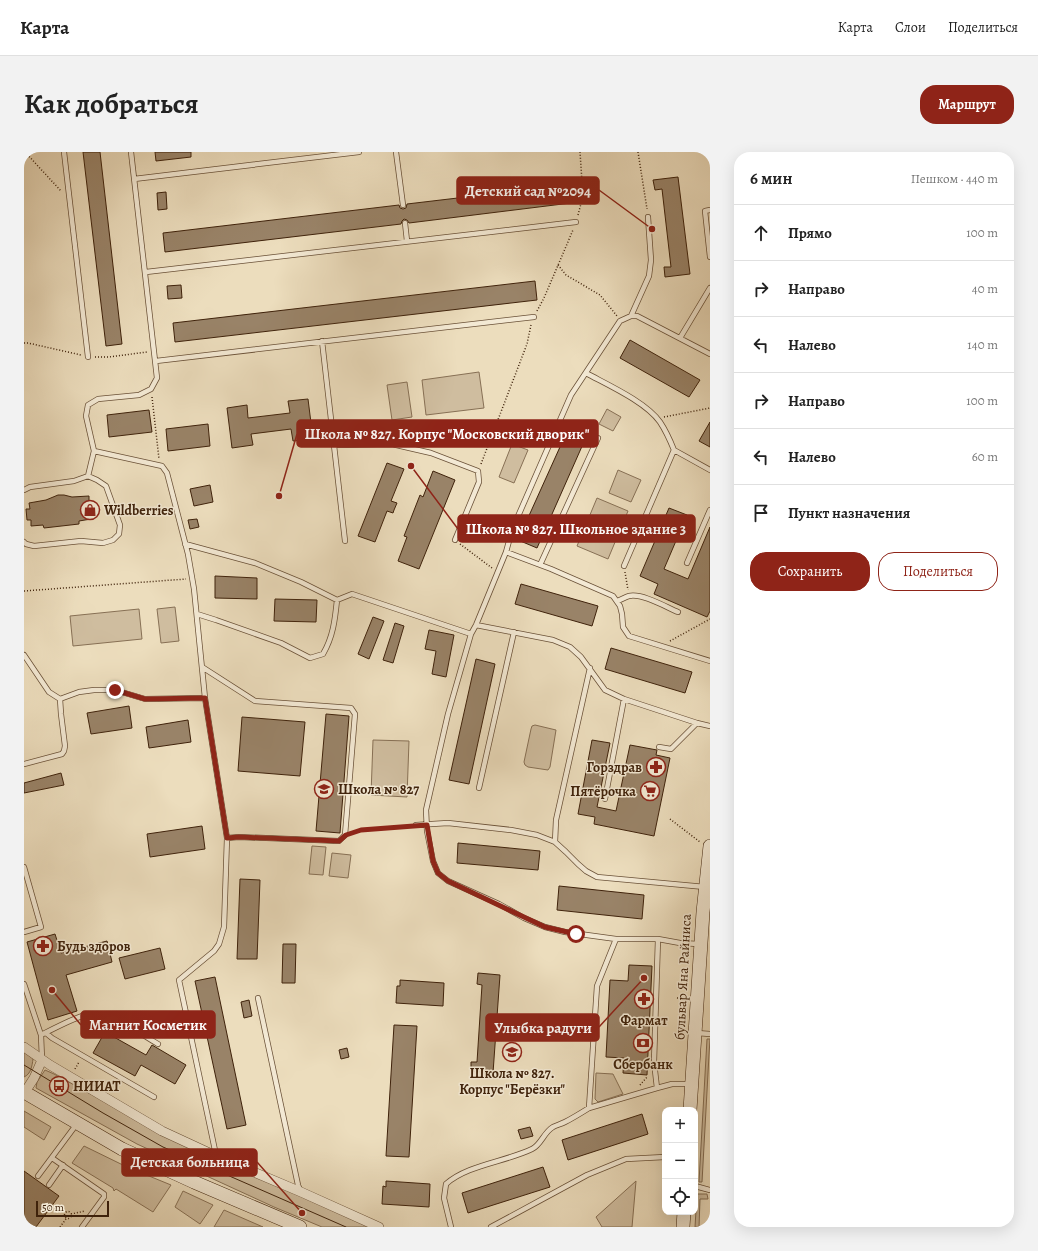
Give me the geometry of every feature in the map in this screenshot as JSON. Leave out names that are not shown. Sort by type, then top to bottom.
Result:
[{"type":"main road","name":"бульвар Яна Райниса","points":[[690,1107],[703,937],[707,844]]},
{"type":"main road","points":[[24,1092],[122,1149],[194,1182],[300,1227]]},
{"type":"main road","points":[[683,1227],[684,1215]]},
{"type":"street","points":[[24,1047],[42,1060],[106,1099],[162,1131],[380,1227]]},
{"type":"street","points":[[24,1092],[34,1078],[42,1060]]},
{"type":"lane","points":[[64,152],[88,357]]},
{"type":"lane","points":[[88,476],[94,451],[86,416],[88,405],[98,399],[139,395],[151,390],[157,378],[131,152]]},
{"type":"lane","points":[[134,179],[359,152]]},
{"type":"lane","points":[[396,152],[403,205]]},
{"type":"lane","points":[[710,210],[705,211],[710,257]]},
{"type":"lane","points":[[631,316],[649,276],[651,260],[648,218]]},
{"type":"lane","points":[[146,272],[576,222]]},
{"type":"lane","points":[[405,223],[407,241]]},
{"type":"lane","points":[[680,338],[710,288]]},
{"type":"lane","points":[[703,937],[680,943],[658,939],[616,939],[571,933],[545,927],[448,881],[438,873],[433,861],[426,810],[446,722],[471,634],[506,552],[512,530],[571,395],[620,321],[631,316],[637,316],[710,354]]},
{"type":"lane","points":[[156,361],[534,317]]},
{"type":"lane","points":[[322,341],[345,541]]},
{"type":"lane","points":[[586,373],[614,388],[644,407],[656,418],[669,436],[674,450],[710,470]]},
{"type":"lane","points":[[540,565],[598,438]]},
{"type":"lane","points":[[335,445],[392,444],[431,452],[478,470],[479,482],[455,540]]},
{"type":"lane","points":[[624,566],[674,450]]},
{"type":"lane","points":[[94,451],[162,466],[167,473],[185,544],[192,579],[205,698],[227,838],[224,928],[219,944],[214,951],[179,980],[216,1156]]},
{"type":"lane","points":[[24,490],[30,487],[74,481],[88,476],[106,486],[120,525],[119,534],[113,540],[103,543],[81,541],[34,546],[24,542]]},
{"type":"lane","points":[[687,563],[710,510]]},
{"type":"lane","points":[[185,544],[255,563],[301,582],[337,600],[352,594],[471,634]]},
{"type":"lane","points":[[506,552],[613,596],[620,606],[623,627],[629,636],[710,661]]},
{"type":"lane","points":[[617,601],[629,596],[641,596],[678,612]]},
{"type":"lane","points":[[197,614],[281,644],[310,658],[323,654],[330,642],[335,623],[337,600]]},
{"type":"lane","points":[[476,624],[553,640],[570,646],[582,657],[605,690],[624,699],[710,726]]},
{"type":"lane","points":[[479,788],[514,632]]},
{"type":"lane","points":[[24,655],[48,692],[60,699]]},
{"type":"lane","points":[[202,667],[255,701],[351,708],[355,714],[346,835],[339,841],[239,837],[227,838]]},
{"type":"lane","points":[[555,842],[556,820],[590,668]]},
{"type":"lane","points":[[60,699],[79,692],[94,690],[115,690],[145,699],[205,698]]},
{"type":"lane","points":[[24,764],[62,754],[64,751],[65,746],[60,699]]},
{"type":"lane","points":[[605,799],[624,699]]},
{"type":"lane","points":[[659,747],[671,749],[697,723]]},
{"type":"lane","points":[[416,826],[448,823],[511,830],[537,835],[555,842],[586,871],[597,877],[705,887]]},
{"type":"lane","points":[[24,867],[42,927],[24,932]]},
{"type":"lane","points":[[589,1108],[597,986],[616,939]]},
{"type":"lane","points":[[657,1088],[655,1066],[658,939]]},
{"type":"lane","points":[[24,984],[43,1034],[42,1060]]},
{"type":"lane","points":[[258,998],[298,1185],[301,1192]]},
{"type":"lane","points":[[43,1034],[88,1014],[105,1016],[121,1022],[158,1044]]},
{"type":"lane","points":[[695,1033],[710,1034]]},
{"type":"lane","points":[[43,1034],[154,1096]]},
{"type":"lane","points":[[451,1227],[444,1198],[446,1184],[454,1177],[516,1157],[534,1148],[545,1134],[553,1127],[589,1108],[672,1084],[692,1084]]},
{"type":"lane","points":[[38,1176],[77,1123]]},
{"type":"lane","points":[[491,1227],[587,1175],[626,1159],[662,1157]]},
{"type":"lane","points":[[52,1158],[104,1194],[104,1197],[82,1227]]},
{"type":"lane","points":[[49,1185],[63,1166]]},
{"type":"lane","points":[[698,1187],[710,1190]]},
{"type":"path","points":[[25,152],[70,201]]},
{"type":"path","points":[[638,152],[648,218]]},
{"type":"path","points":[[558,265],[566,276],[600,295],[620,321]]},
{"type":"path","points":[[151,390],[158,456],[162,466]]},
{"type":"path","points":[[656,418],[710,408]]},
{"type":"path","points":[[455,540],[498,572]]},
{"type":"path","points":[[624,566],[629,596]]},
{"type":"path","points":[[24,591],[192,579]]},
{"type":"path","points":[[661,646],[710,619]]},
{"type":"path","points":[[670,819],[698,842],[707,844]]},
{"type":"path","points":[[346,835],[361,830],[416,826]]},
{"type":"path","points":[[633,1095],[655,1066]]},
{"type":"path","points":[[66,1218],[64,1215],[66,1212],[70,1212],[71,1214],[94,1210]]},
{"type":"path","points":[[60,1227],[66,1218],[70,1218],[71,1214]]},
{"type":"shaded area","points":[[479,372],[484,408],[426,415],[422,380]]},
{"type":"shaded area","points":[[407,382],[412,417],[392,420],[387,385]]},
{"type":"shaded area","points":[[607,409],[621,417],[613,431],[599,424]]},
{"type":"shaded area","points":[[512,444],[528,450],[514,483],[499,477]]},
{"type":"shaded area","points":[[618,470],[641,480],[631,502],[609,493]]},
{"type":"shaded area","points":[[597,498],[628,511],[608,559],[577,546]]},
{"type":"shaded area","points":[[175,607],[179,641],[161,643],[157,609]]},
{"type":"shaded area","points":[[139,609],[142,639],[73,646],[70,616]]},
{"type":"shaded area","points":[[535,725],[556,730],[550,767],[548,770],[528,767],[524,762],[531,729],[532,726]]},
{"type":"shaded area","points":[[373,740],[409,741],[407,797],[371,795]]},
{"type":"shaded area","points":[[312,846],[326,847],[323,875],[309,874]]},
{"type":"shaded area","points":[[332,853],[351,855],[348,878],[329,876]]},
{"type":"shaded area","points":[[707,1039],[710,1039],[702,1182],[699,1182]]},
{"type":"shaded area","points":[[24,1051],[33,1059],[30,1072],[24,1077]]},
{"type":"shaded area","points":[[45,1070],[167,1135],[375,1227],[322,1227],[274,1207],[137,1144],[36,1088],[37,1082]]},
{"type":"shaded area","points":[[596,1073],[613,1074],[623,1094],[598,1102],[595,1099]]},
{"type":"shaded area","points":[[24,1111],[51,1127],[44,1140],[24,1127]]},
{"type":"shaded area","points":[[84,1146],[127,1167],[171,1185],[153,1212],[116,1189],[114,1191],[113,1188],[72,1163]]},
{"type":"shaded area","points":[[636,1181],[632,1227],[602,1227],[596,1217]]},
{"type":"shaded area","points":[[183,1191],[213,1205],[200,1224],[175,1207]]},
{"type":"shaded area","points":[[698,1194],[707,1194],[708,1199],[700,1199],[699,1227],[695,1227],[696,1215],[698,1215]]},
{"type":"shaded area","points":[[224,1210],[263,1227],[214,1227]]},
{"type":"building","points":[[83,152],[100,152],[122,344],[106,346]]},
{"type":"building","points":[[155,152],[191,152],[191,157],[156,161]]},
{"type":"building","points":[[678,177],[690,274],[665,277],[664,267],[671,267],[662,189],[655,190],[653,180]]},
{"type":"building","points":[[576,184],[579,202],[409,223],[404,219],[401,224],[165,252],[163,233],[399,205],[400,208],[403,209],[406,208],[407,204]]},
{"type":"building","points":[[166,192],[167,209],[158,210],[157,193]]},
{"type":"building","points":[[535,281],[537,300],[175,342],[173,323]]},
{"type":"building","points":[[181,285],[182,298],[168,299],[167,286]]},
{"type":"building","points":[[630,340],[700,380],[689,397],[620,358]]},
{"type":"building","points":[[308,399],[313,439],[293,441],[291,429],[251,434],[253,445],[232,448],[227,408],[247,405],[248,418],[290,413],[288,401]]},
{"type":"building","points":[[149,410],[152,432],[109,437],[107,415]]},
{"type":"building","points":[[710,422],[710,447],[699,441]]},
{"type":"building","points":[[208,424],[210,446],[168,451],[166,429]]},
{"type":"building","points":[[569,427],[587,435],[537,548],[518,540]]},
{"type":"building","points":[[387,463],[404,469],[391,501],[397,503],[393,513],[387,511],[375,542],[358,536]]},
{"type":"building","points":[[433,471],[455,480],[419,569],[398,561],[407,537],[404,536],[420,495],[423,497]]},
{"type":"building","points":[[210,485],[213,502],[194,506],[190,489]]},
{"type":"building","points":[[58,495],[72,497],[89,496],[89,501],[93,502],[94,513],[90,513],[91,519],[79,521],[79,524],[44,528],[43,525],[31,526],[31,520],[27,520],[26,509],[30,509],[29,503],[46,500]]},
{"type":"building","points":[[669,508],[687,515],[664,569],[688,579],[710,527],[710,611],[707,617],[654,594],[658,584],[640,576]]},
{"type":"building","points":[[197,519],[199,527],[190,529],[188,520]]},
{"type":"building","points":[[215,576],[257,578],[257,599],[215,598]]},
{"type":"building","points":[[521,584],[598,606],[592,626],[515,604]]},
{"type":"building","points":[[275,599],[317,600],[316,622],[274,621]]},
{"type":"building","points":[[373,617],[384,621],[369,659],[358,654]]},
{"type":"building","points":[[395,623],[404,626],[393,663],[383,660]]},
{"type":"building","points":[[429,630],[454,635],[446,677],[432,674],[436,651],[425,649]]},
{"type":"building","points":[[611,648],[692,672],[685,693],[605,669]]},
{"type":"building","points":[[476,659],[495,664],[469,784],[449,780]]},
{"type":"building","points":[[129,706],[132,728],[91,734],[87,713]]},
{"type":"building","points":[[326,714],[349,716],[340,833],[316,831]]},
{"type":"building","points":[[242,717],[305,722],[300,776],[238,771]]},
{"type":"building","points":[[188,720],[191,742],[149,748],[146,727]]},
{"type":"building","points":[[592,740],[610,743],[597,807],[616,811],[630,745],[657,750],[656,755],[670,758],[654,836],[594,824],[595,817],[578,814]]},
{"type":"building","points":[[61,773],[64,785],[24,793],[24,783]]},
{"type":"building","points":[[202,826],[205,849],[150,857],[147,834]]},
{"type":"building","points":[[458,843],[540,851],[538,870],[457,863]]},
{"type":"building","points":[[240,879],[260,880],[257,959],[237,959]]},
{"type":"building","points":[[559,886],[644,895],[642,919],[557,910]]},
{"type":"building","points":[[55,934],[61,953],[107,941],[112,962],[66,975],[77,1011],[48,1020],[27,942]]},
{"type":"building","points":[[283,944],[296,944],[295,983],[282,983]]},
{"type":"building","points":[[160,948],[165,969],[125,979],[119,958]]},
{"type":"building","points":[[629,965],[652,966],[647,1075],[623,1073],[624,1058],[606,1057],[610,980],[628,981]]},
{"type":"building","points":[[478,973],[500,975],[493,1073],[471,1071],[471,1062],[477,1062],[482,985],[477,984]]},
{"type":"building","points":[[215,977],[246,1125],[227,1129],[195,981]]},
{"type":"building","points":[[400,980],[444,983],[443,1006],[396,1003],[397,986],[400,986]]},
{"type":"building","points":[[249,1000],[252,1016],[244,1018],[241,1002]]},
{"type":"building","points":[[394,1025],[417,1026],[409,1157],[386,1156]]},
{"type":"building","points":[[105,1032],[146,1055],[152,1045],[186,1065],[175,1084],[141,1065],[135,1076],[93,1053]]},
{"type":"building","points":[[347,1048],[349,1057],[341,1059],[339,1050]]},
{"type":"building","points":[[642,1114],[648,1134],[568,1160],[562,1140]]},
{"type":"building","points":[[530,1127],[533,1136],[521,1139],[518,1130]]},
{"type":"building","points":[[543,1167],[550,1187],[468,1213],[462,1193]]},
{"type":"building","points":[[24,1171],[59,1196],[36,1227],[24,1227]]},
{"type":"building","points":[[386,1181],[430,1184],[429,1207],[382,1204],[383,1186],[386,1187]]},
{"type":"tram line","points":[[24,1065],[103,1113],[163,1147],[346,1227]]},
{"type":"place","name":"Детский сад №2094","points":[[652,229]]},
{"type":"place","name":"Школа № 827. Школьное здание 3","points":[[411,466]]},
{"type":"place","name":"Школа № 827. Корпус \"Московский дворик\"","points":[[279,496]]},
{"type":"place","name":"Wildberries","points":[[90,510]]},
{"type":"place","name":"Горздрав","points":[[656,767]]},
{"type":"place","name":"Школа № 827","points":[[324,789]]},
{"type":"place","name":"Пятёрочка","points":[[650,791]]},
{"type":"place","name":"Будь здоров","points":[[43,946]]},
{"type":"place","name":"Улыбка радуги","points":[[644,978]]},
{"type":"place","name":"Магнит Косметик","points":[[52,990]]},
{"type":"place","name":"Фармат","points":[[644,999]]},
{"type":"place","name":"Сбербанк","points":[[643,1043]]},
{"type":"place","name":"Школа № 827. Корпус \"Берёзки\"","points":[[512,1052]]},
{"type":"place","name":"НИИАТ","points":[[59,1086]]},
{"type":"place","name":"Детская больница","points":[[302,1213]]},
{"type":"route","points":[[115,690],[145,699],[205,698],[227,838],[239,837],[339,841],[346,835],[361,830],[427,825],[433,861],[438,873],[448,881],[545,927],[576,934]]}]
